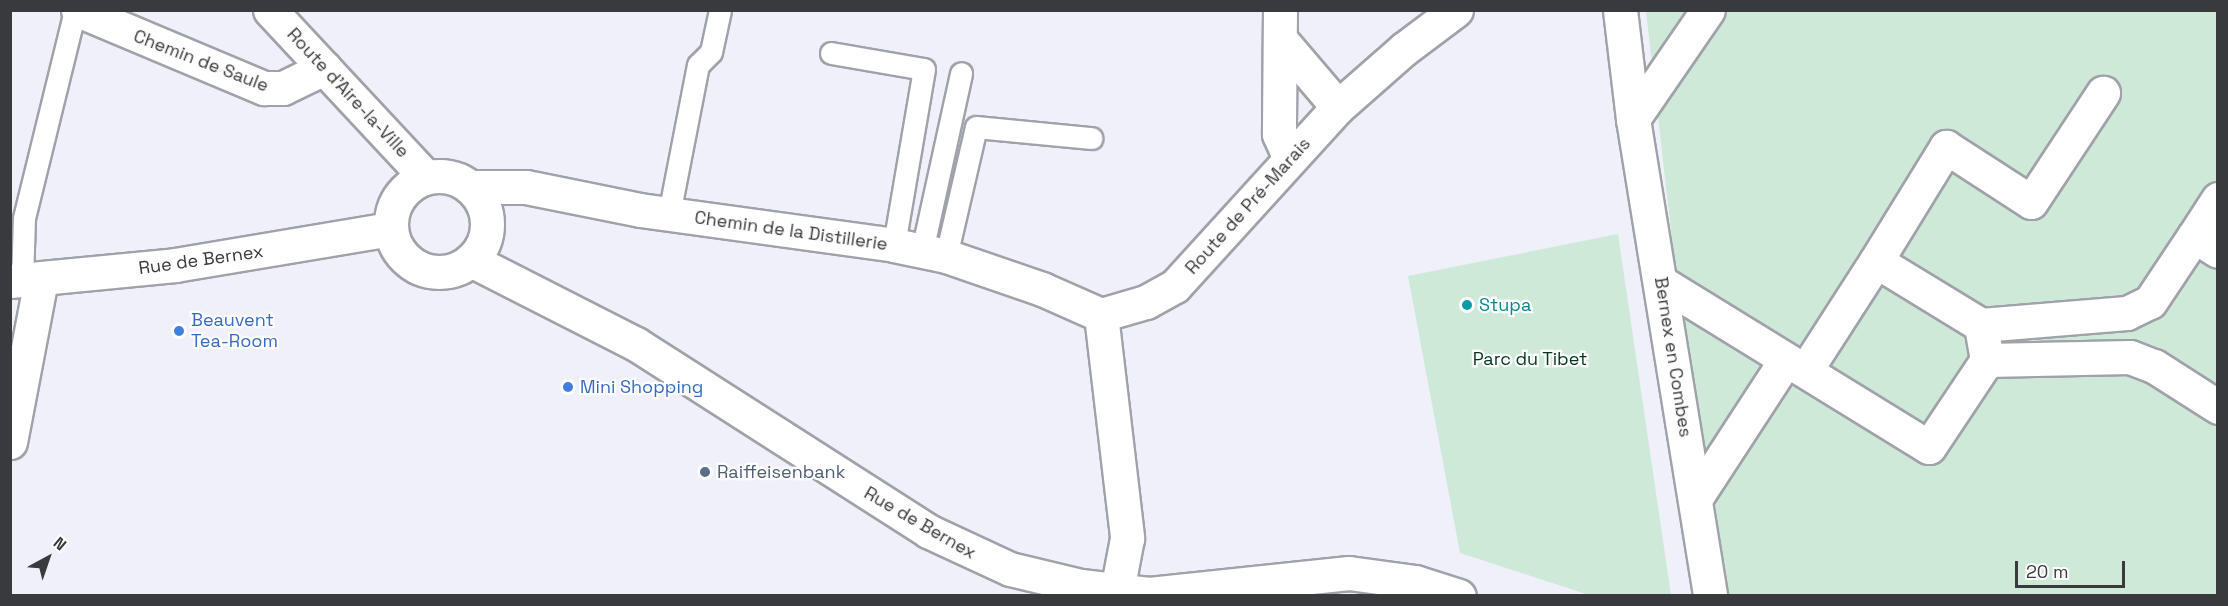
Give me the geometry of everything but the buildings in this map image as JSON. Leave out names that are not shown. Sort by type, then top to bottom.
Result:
[{"type":"street","name":"Chemin de Saule","points":[[77,10],[264,88],[283,88],[324,68]]},
{"type":"street","name":"Route d'Aire-la-Ville","points":[[270,10],[426,177]]},
{"type":"street","name":"Route de Pré-Marais","points":[[1101,315],[1146,302],[1175,286],[1338,107],[1404,49],[1456,10]]},
{"type":"street","name":"Bernex en Combes","points":[[1620,10],[1633,119],[1697,496],[1710,596]]},
{"type":"street","points":[[1633,119],[1708,10]]},
{"type":"street","points":[[1280,25],[1338,107]]},
{"type":"street","points":[[1280,25],[1279,134],[1290,159]]},
{"type":"street","points":[[1697,496],[1876,261],[1946,147],[2031,202],[2103,93]]},
{"type":"street","points":[[450,176],[471,187],[483,203],[488,224],[483,244],[471,260],[450,271],[427,271],[406,260],[391,229],[395,202],[403,191],[426,177],[450,176]]},
{"type":"street","name":"Chemin de la Distillerie","points":[[471,187],[526,188],[669,214],[921,250],[1042,289],[1101,315]]},
{"type":"street","points":[[1876,261],[1981,325],[2127,313],[2150,302],[2206,244],[2217,199]]},
{"type":"street","name":"Rue de Bernex","points":[[24,281],[236,256],[391,229]]},
{"type":"street","name":"Rue de Bernex","points":[[471,260],[636,344],[846,480],[955,546],[1010,569],[1117,593],[1185,592],[1278,578],[1349,573],[1406,580],[1459,596]]},
{"type":"street","points":[[10,442],[24,281]]},
{"type":"street","points":[[1662,283],[1929,447],[1987,360],[1981,325]]},
{"type":"street","points":[[1101,315],[1127,538],[1117,593]]},
{"type":"street","points":[[1987,360],[2130,357],[2154,366],[2217,407]]},
{"type":"lane","points":[[24,281],[24,218],[77,10]]},
{"type":"lane","points":[[669,214],[698,65],[711,52],[720,10]]},
{"type":"lane","points":[[831,53],[924,69],[921,250]]},
{"type":"lane","points":[[921,250],[961,73]]},
{"type":"lane","points":[[921,250],[976,127],[1091,138]]},
{"type":"green space","points":[[1646,11],[2217,11],[2217,595],[1726,595],[1673,249]]},
{"type":"green space","name":"Parc du Tibet","points":[[1618,234],[1671,595],[1589,595],[1460,553],[1408,276]]},
{"type":"place","name":"Stupa","points":[[1467,305]]},
{"type":"place","name":"Beauvent Tea-Room","points":[[179,331]]},
{"type":"place","name":"Mini Shopping","points":[[568,387]]},
{"type":"place","name":"Raiffeisenbank","points":[[705,472]]}]
